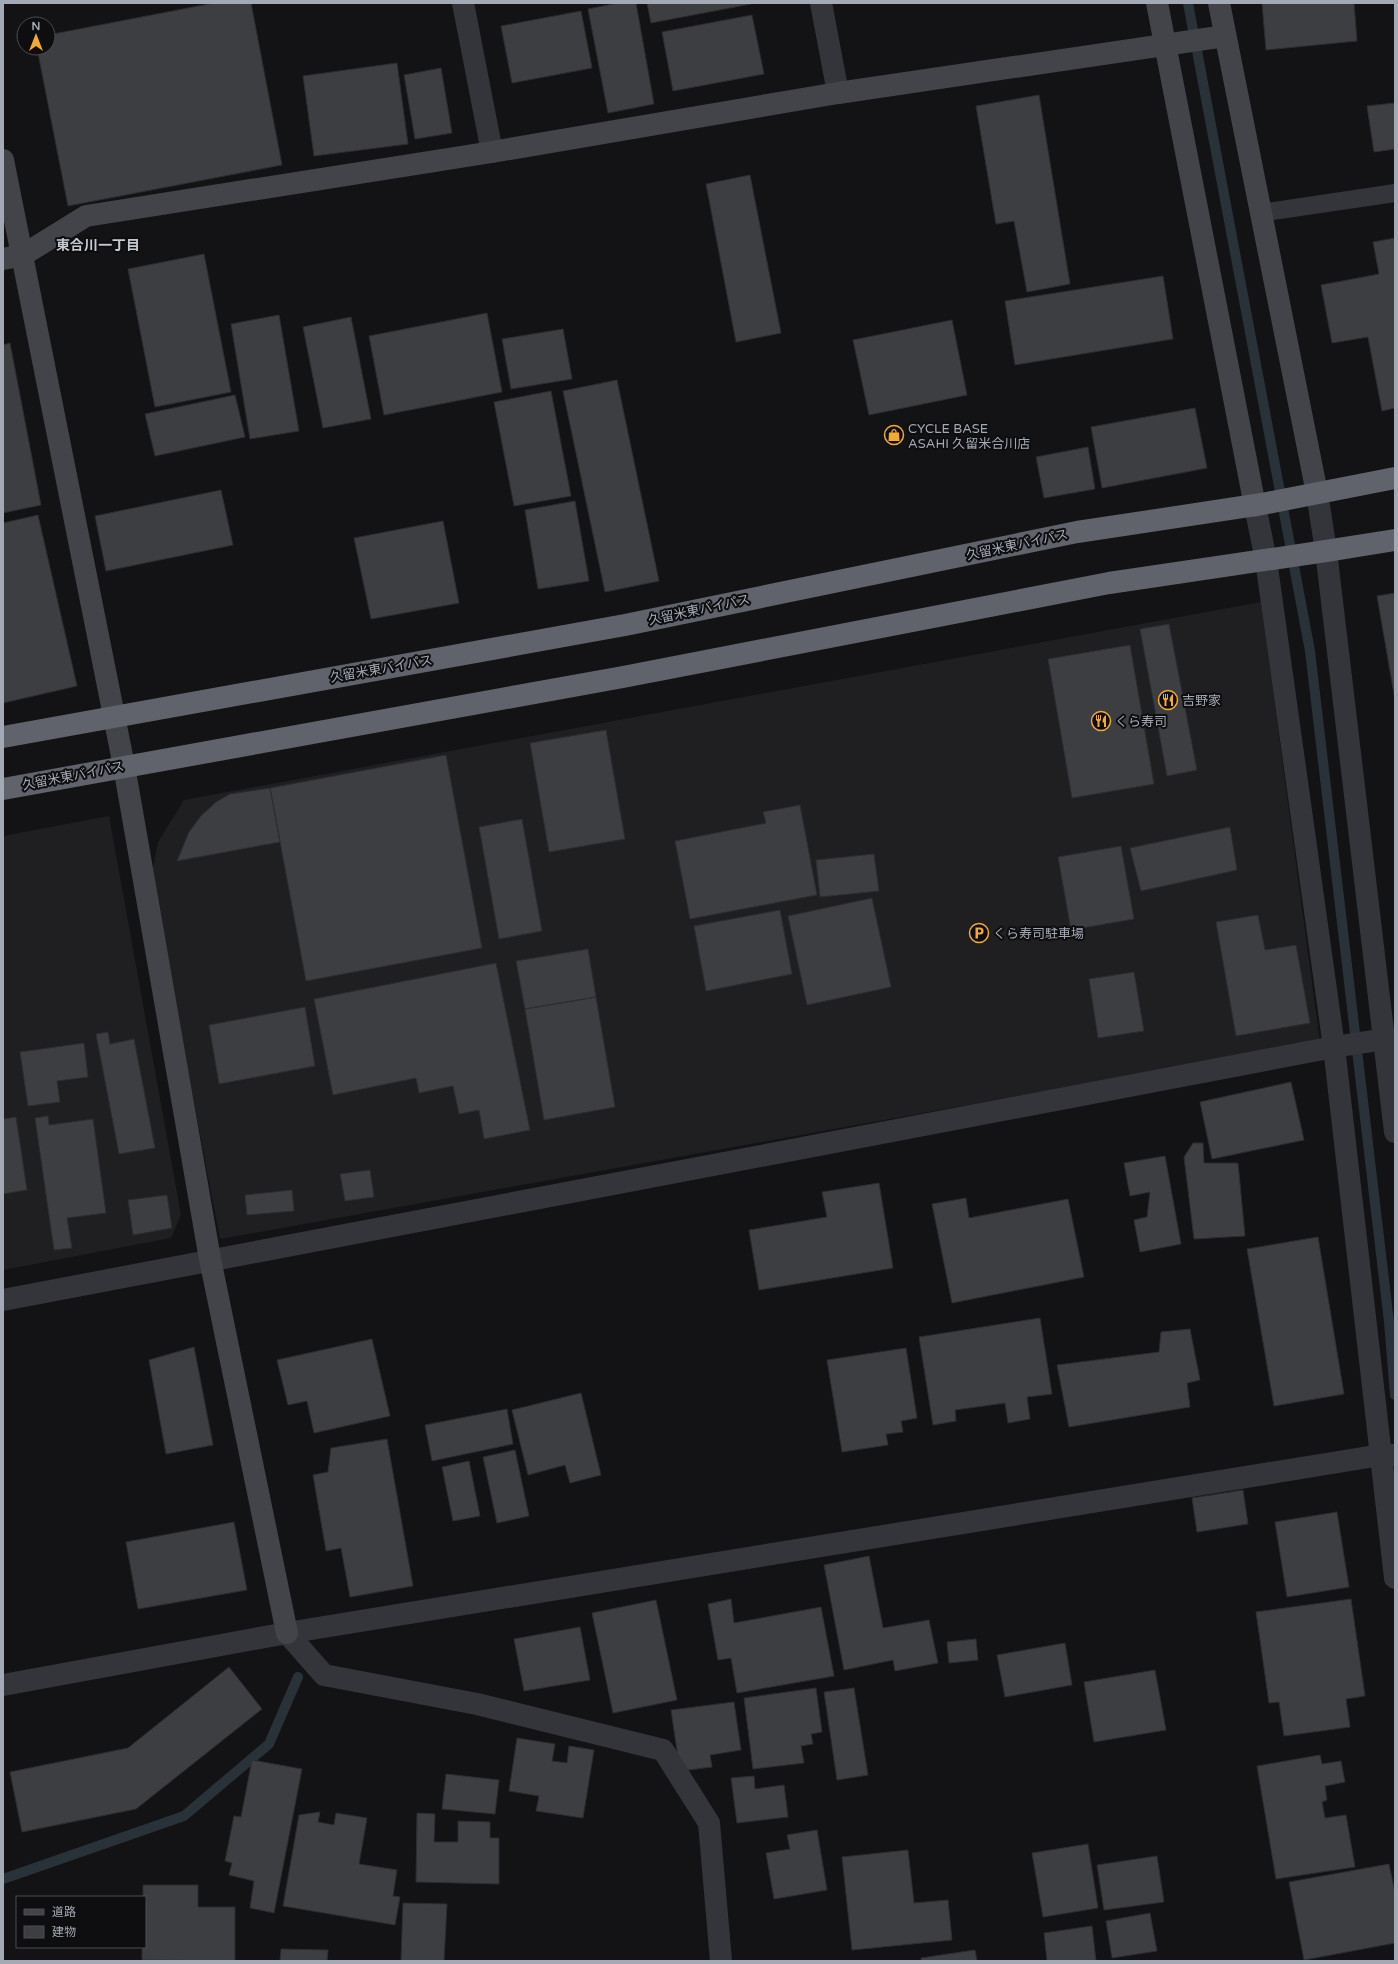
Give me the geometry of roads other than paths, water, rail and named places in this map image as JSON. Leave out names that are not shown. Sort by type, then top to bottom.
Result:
[{"type":"highway","name":"久留米東バイパス","points":[[3,737],[625,625],[1077,532],[1258,505],[1395,478]]},
{"type":"highway","name":"久留米東バイパス","points":[[3,788],[623,677],[1109,583],[1395,540]]},
{"type":"street","points":[[463,3],[492,152]]},
{"type":"street","points":[[821,3],[838,92]]},
{"type":"street","points":[[1157,3],[1268,559],[1388,1455],[1395,1578]]},
{"type":"street","points":[[1219,3],[1224,36],[1260,213],[1321,552],[1395,1132]]},
{"type":"street","points":[[13,257],[86,216],[492,152],[838,92],[1224,36]]},
{"type":"street","points":[[3,160],[13,257],[124,766],[210,1259],[287,1633],[324,1675],[477,1704],[663,1750],[709,1822],[721,1961]]},
{"type":"street","points":[[3,1300],[210,1259],[1334,1047],[1384,1039]]},
{"type":"street","points":[[3,1685],[287,1633],[1388,1455]]},
{"type":"lane","points":[[1260,213],[1395,193]]},
{"type":"waterway","points":[[1188,3],[1310,651],[1389,1322],[1395,1395]]},
{"type":"waterway","points":[[3,1879],[184,1816],[269,1744],[298,1677]]},
{"type":"place","name":"CYCLE BASE ASAHI 久留米合川店","points":[[894,435]]},
{"type":"place","name":"吉野家","points":[[1168,700]]},
{"type":"place","name":"くら寿司","points":[[1101,721]]},
{"type":"place","name":"くら寿司駐車場","points":[[979,933]]},
{"type":"district","name":"東合川一丁目","points":[[98,245]]}]
